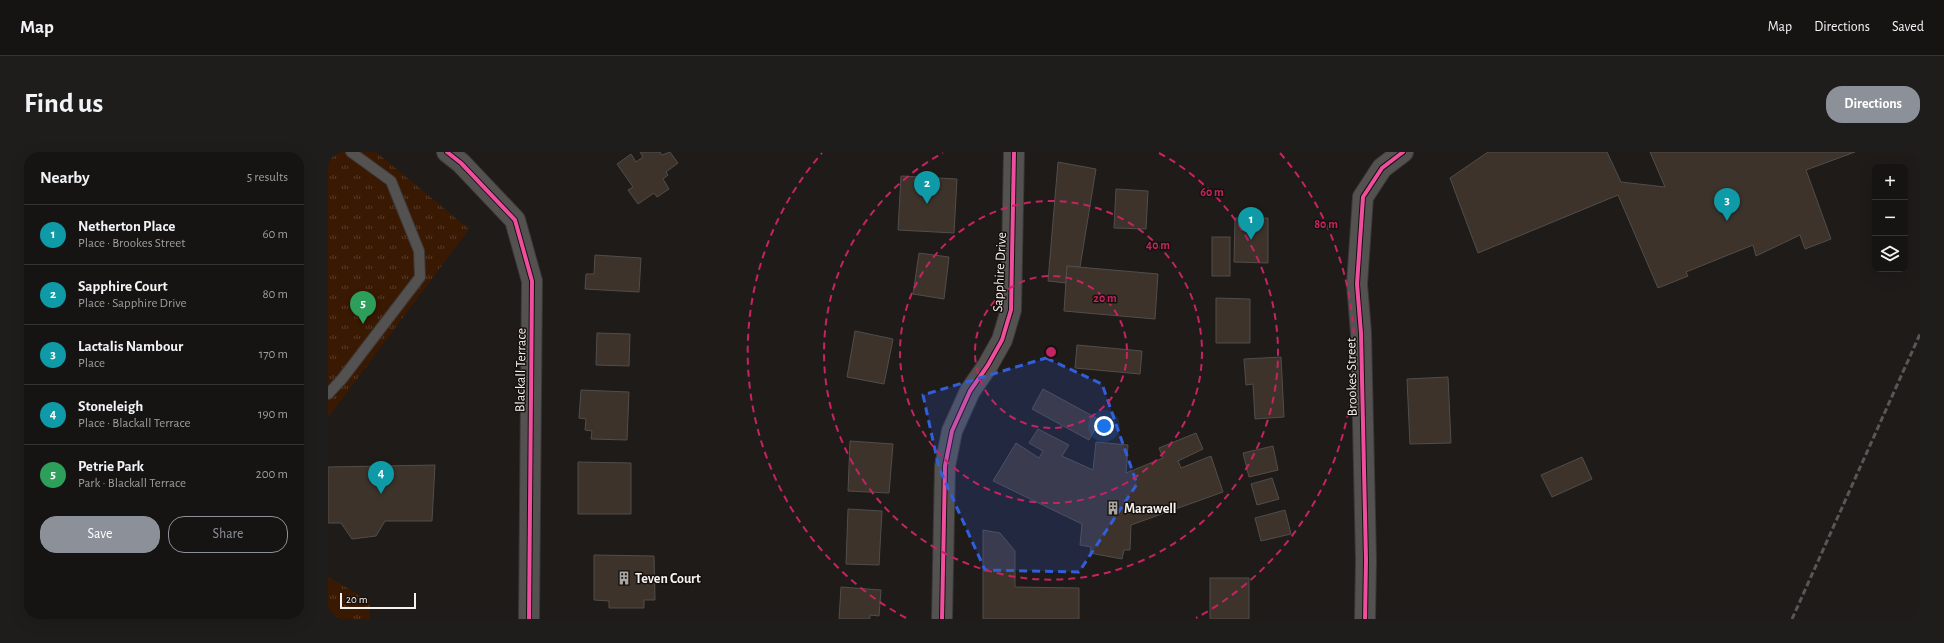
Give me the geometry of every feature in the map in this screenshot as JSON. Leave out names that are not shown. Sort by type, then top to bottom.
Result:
[{"type":"street","name":"Blackall Terrace","points":[[447,152],[461,163],[515,220],[532,281],[529,619]]},
{"type":"street","name":"Sapphire Drive","points":[[942,619],[945,466],[952,431],[970,391],[988,365],[1002,340],[1011,310],[1014,152]]},
{"type":"street","name":"Brookes Street","points":[[1365,619],[1366,560],[1361,333],[1357,284],[1363,197],[1382,168],[1404,152]]},
{"type":"lane","points":[[328,394],[342,379],[420,277],[419,251],[391,181],[351,152]]},
{"type":"highlighted area","points":[[1046,358],[1102,384],[1137,484],[1079,572],[985,570],[939,468],[923,395]]},
{"type":"green space","points":[[328,152],[376,152],[469,229],[328,418]]},
{"type":"green space","points":[[328,577],[370,601],[370,619],[328,619]]},
{"type":"building","points":[[640,152],[660,152],[662,155],[670,152],[678,163],[666,172],[668,175],[663,179],[669,189],[657,197],[654,193],[638,204],[628,190],[633,187],[617,164],[631,154],[636,162],[643,157]]},
{"type":"building","points":[[1488,152],[1607,152],[1621,182],[1665,187],[1650,152],[1855,152],[1806,170],[1831,239],[1805,249],[1800,235],[1756,256],[1753,245],[1686,272],[1688,276],[1658,288],[1618,195],[1478,253],[1450,178]]},
{"type":"building","points":[[1058,162],[1096,169],[1080,267],[1067,266],[1066,283],[1048,281]]},
{"type":"building","points":[[901,176],[957,179],[954,233],[898,230]]},
{"type":"building","points":[[1116,189],[1148,191],[1146,229],[1114,228]]},
{"type":"building","points":[[1235,218],[1268,218],[1268,263],[1234,262]]},
{"type":"building","points":[[1212,237],[1230,237],[1230,276],[1212,276]]},
{"type":"building","points":[[919,253],[949,257],[944,299],[913,294]]},
{"type":"building","points":[[595,255],[641,258],[639,292],[585,289],[586,274],[594,274]]},
{"type":"building","points":[[1067,266],[1158,274],[1155,319],[1064,311]]},
{"type":"building","points":[[1216,298],[1250,299],[1250,343],[1216,343]]},
{"type":"building","points":[[855,331],[893,339],[884,384],[847,377]]},
{"type":"building","points":[[597,333],[630,334],[629,366],[596,365]]},
{"type":"building","points":[[1077,345],[1142,351],[1140,374],[1075,368]]},
{"type":"building","points":[[1281,357],[1284,417],[1255,419],[1253,384],[1246,385],[1244,359]]},
{"type":"building","points":[[1448,377],[1451,443],[1410,444],[1407,379]]},
{"type":"building","points":[[1043,389],[1100,420],[1089,440],[1032,409]]},
{"type":"building","points":[[581,390],[629,392],[627,440],[591,439],[592,431],[585,430],[586,419],[579,418]]},
{"type":"building","name":"Marawell","points":[[1038,429],[1069,445],[1062,456],[1093,470],[1096,442],[1128,445],[1126,473],[1163,458],[1159,448],[1196,433],[1203,449],[1178,461],[1181,468],[1211,456],[1223,492],[1131,525],[1130,550],[1124,550],[1122,559],[1090,553],[1091,547],[1080,545],[1082,524],[993,481],[1016,443],[1039,458],[1043,451],[1029,443]]},
{"type":"building","points":[[850,441],[893,444],[889,493],[848,491]]},
{"type":"building","points":[[1273,446],[1278,470],[1249,477],[1243,453]]},
{"type":"building","points":[[1582,457],[1592,479],[1552,497],[1541,475]]},
{"type":"building","points":[[578,462],[631,463],[631,514],[578,514]]},
{"type":"building","points":[[435,465],[432,521],[385,521],[376,536],[352,539],[341,523],[328,523],[328,467]]},
{"type":"building","points":[[1272,478],[1279,499],[1257,505],[1251,484]]},
{"type":"building","points":[[848,509],[882,511],[879,565],[846,564]]},
{"type":"building","points":[[1285,510],[1291,534],[1261,541],[1255,518]]},
{"type":"building","points":[[983,530],[1000,533],[1015,551],[1015,587],[1079,588],[1079,619],[983,619]]},
{"type":"building","name":"Teven Court","points":[[594,555],[654,556],[655,600],[644,600],[644,608],[609,608],[609,601],[594,600]]},
{"type":"building","points":[[1210,578],[1249,578],[1249,619],[1210,619]]},
{"type":"building","points":[[841,587],[881,590],[879,616],[870,615],[870,619],[839,619]]},
{"type":"railway","points":[[1792,619],[1920,334]]},
{"type":"cycle path","points":[[447,152],[461,163],[515,220],[532,281],[529,619]]},
{"type":"cycle path","points":[[942,619],[945,466],[952,431],[970,391],[988,365],[1002,340],[1011,310],[1014,152]]},
{"type":"cycle path","points":[[1365,619],[1366,560],[1361,333],[1357,284],[1363,197],[1382,168],[1403,152]]},
{"type":"place","name":"Sapphire Court","points":[[927,204]]},
{"type":"place","name":"Lactalis Nambour","points":[[1727,221]]},
{"type":"place","name":"Netherton Place","points":[[1251,240]]},
{"type":"place","name":"Petrie Park","points":[[363,324]]},
{"type":"place","name":"Stoneleigh","points":[[381,494]]},
{"type":"place","name":"Marawell","points":[[1113,508]]},
{"type":"place","name":"Teven Court","points":[[624,578]]}]
